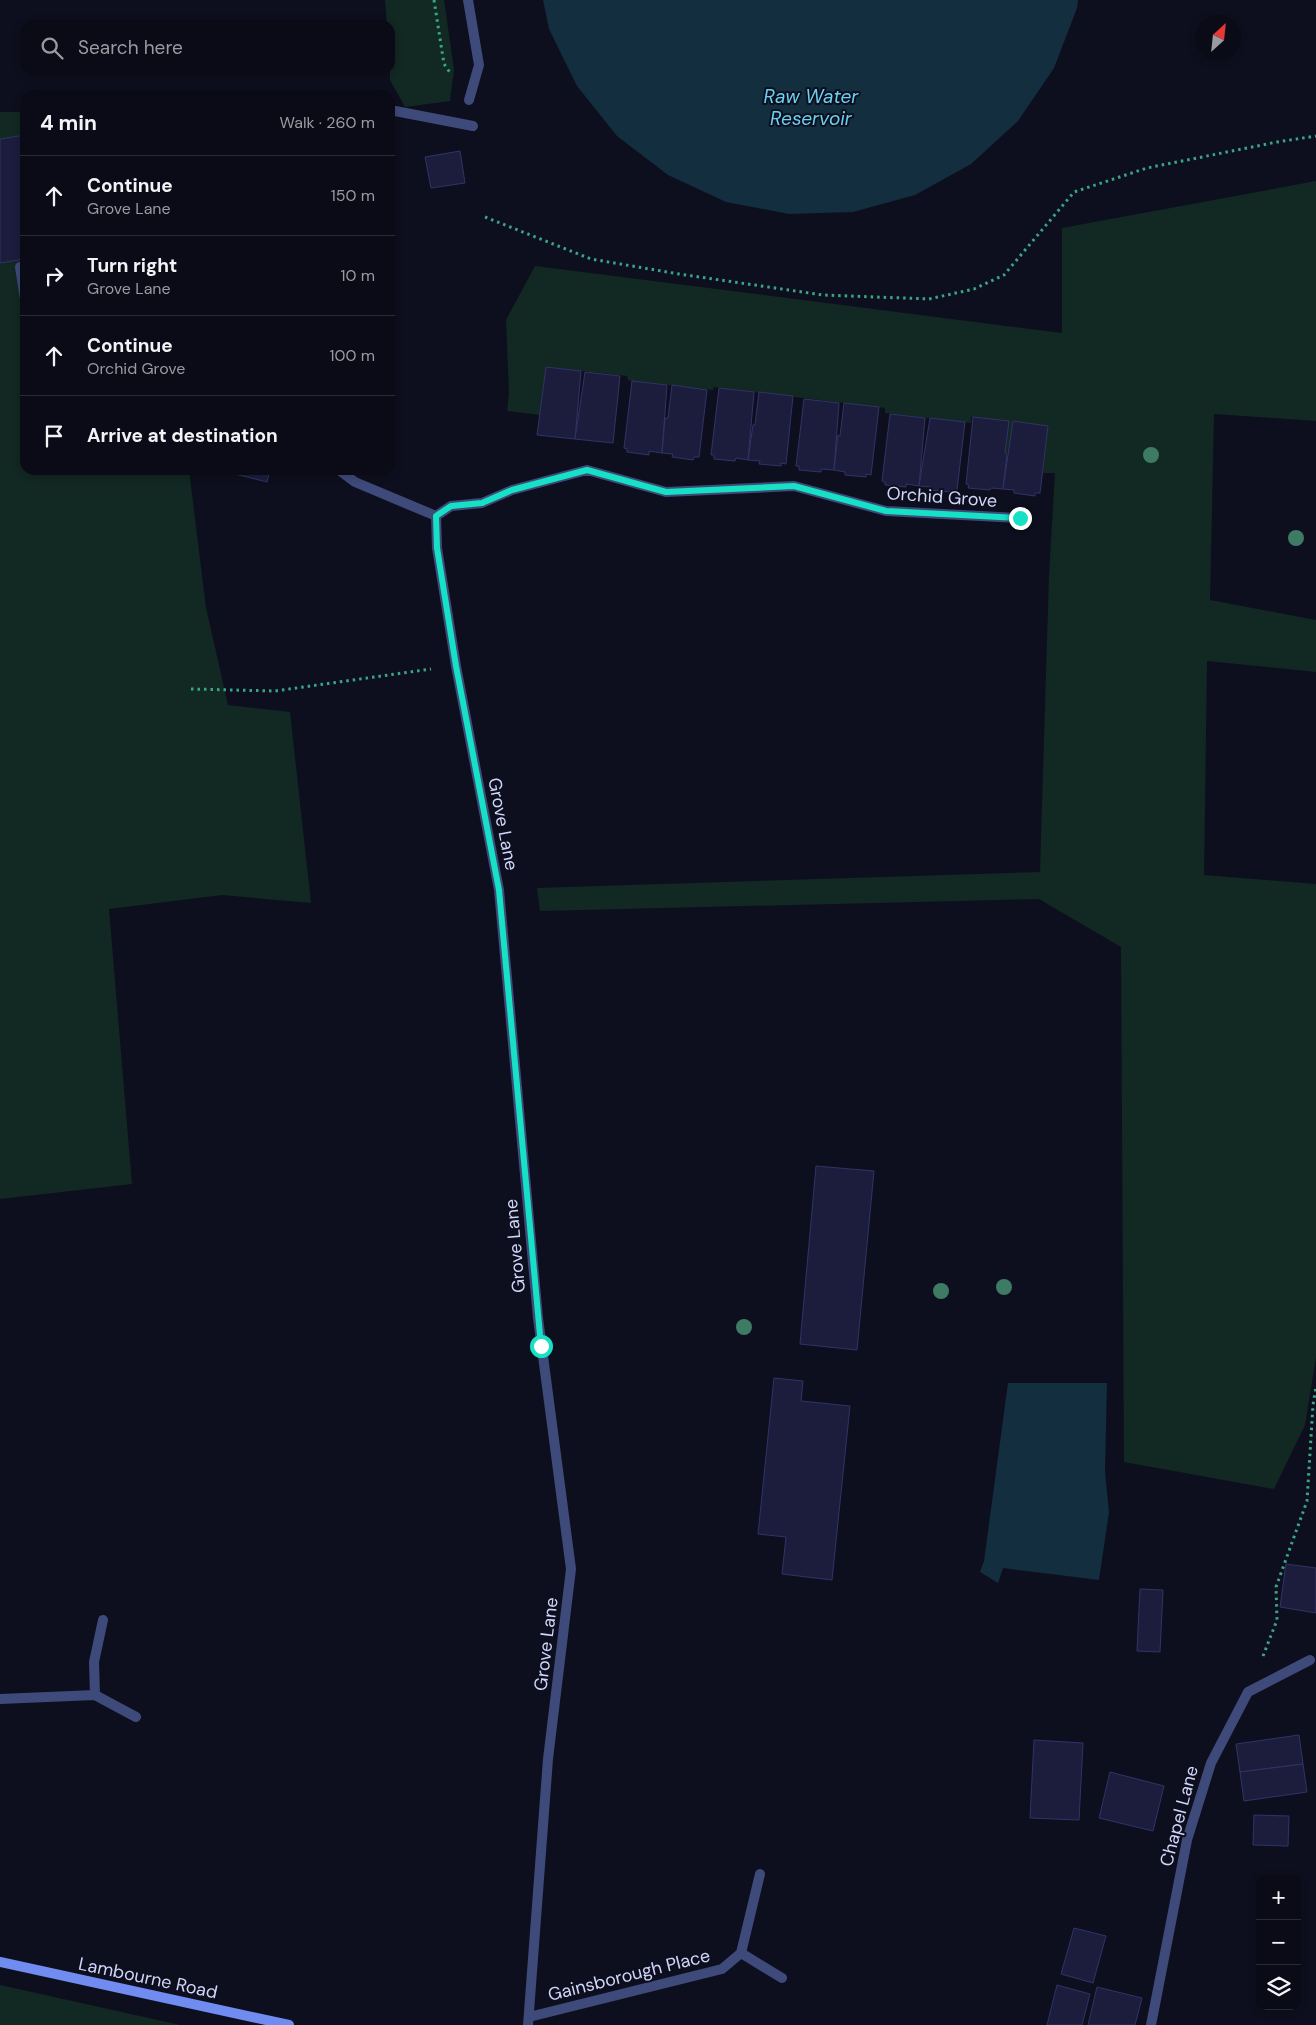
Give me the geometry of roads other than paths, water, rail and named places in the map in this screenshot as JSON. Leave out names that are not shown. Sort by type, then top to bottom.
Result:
[{"type":"main road","name":"Lambourne Road","points":[[0,1962],[289,2025]]},
{"type":"street","points":[[468,0],[479,65],[469,100]]},
{"type":"street","points":[[395,111],[473,126]]},
{"type":"street","name":"Orchid Grove","points":[[436,516],[451,506],[482,503],[512,490],[587,470],[666,492],[794,486],[886,511],[1020,518]]},
{"type":"street","points":[[345,475],[354,482],[436,516]]},
{"type":"street","name":"Grove Lane","points":[[436,516],[437,548],[456,666],[499,890],[538,1318],[571,1569],[548,1758],[528,2021]]},
{"type":"street","points":[[95,1695],[94,1662],[103,1620]]},
{"type":"street","name":"Chapel Lane","points":[[1151,2025],[1187,1840],[1211,1763],[1248,1692],[1310,1660]]},
{"type":"street","points":[[0,1699],[95,1695],[136,1717]]},
{"type":"street","points":[[760,1874],[741,1953],[782,1978]]},
{"type":"street","name":"Gainsborough Place","points":[[528,2021],[722,1969],[741,1953]]},
{"type":"water","name":"Raw Water Reservoir","points":[[543,0],[1078,0],[1077,8],[1054,68],[1018,121],[971,164],[915,195],[853,212],[789,214],[726,202],[668,175],[617,136],[577,86],[549,29]]},
{"type":"water","points":[[1008,1383],[1107,1383],[1105,1472],[1109,1512],[1099,1580],[1003,1568],[998,1583],[980,1572],[984,1561]]}]
